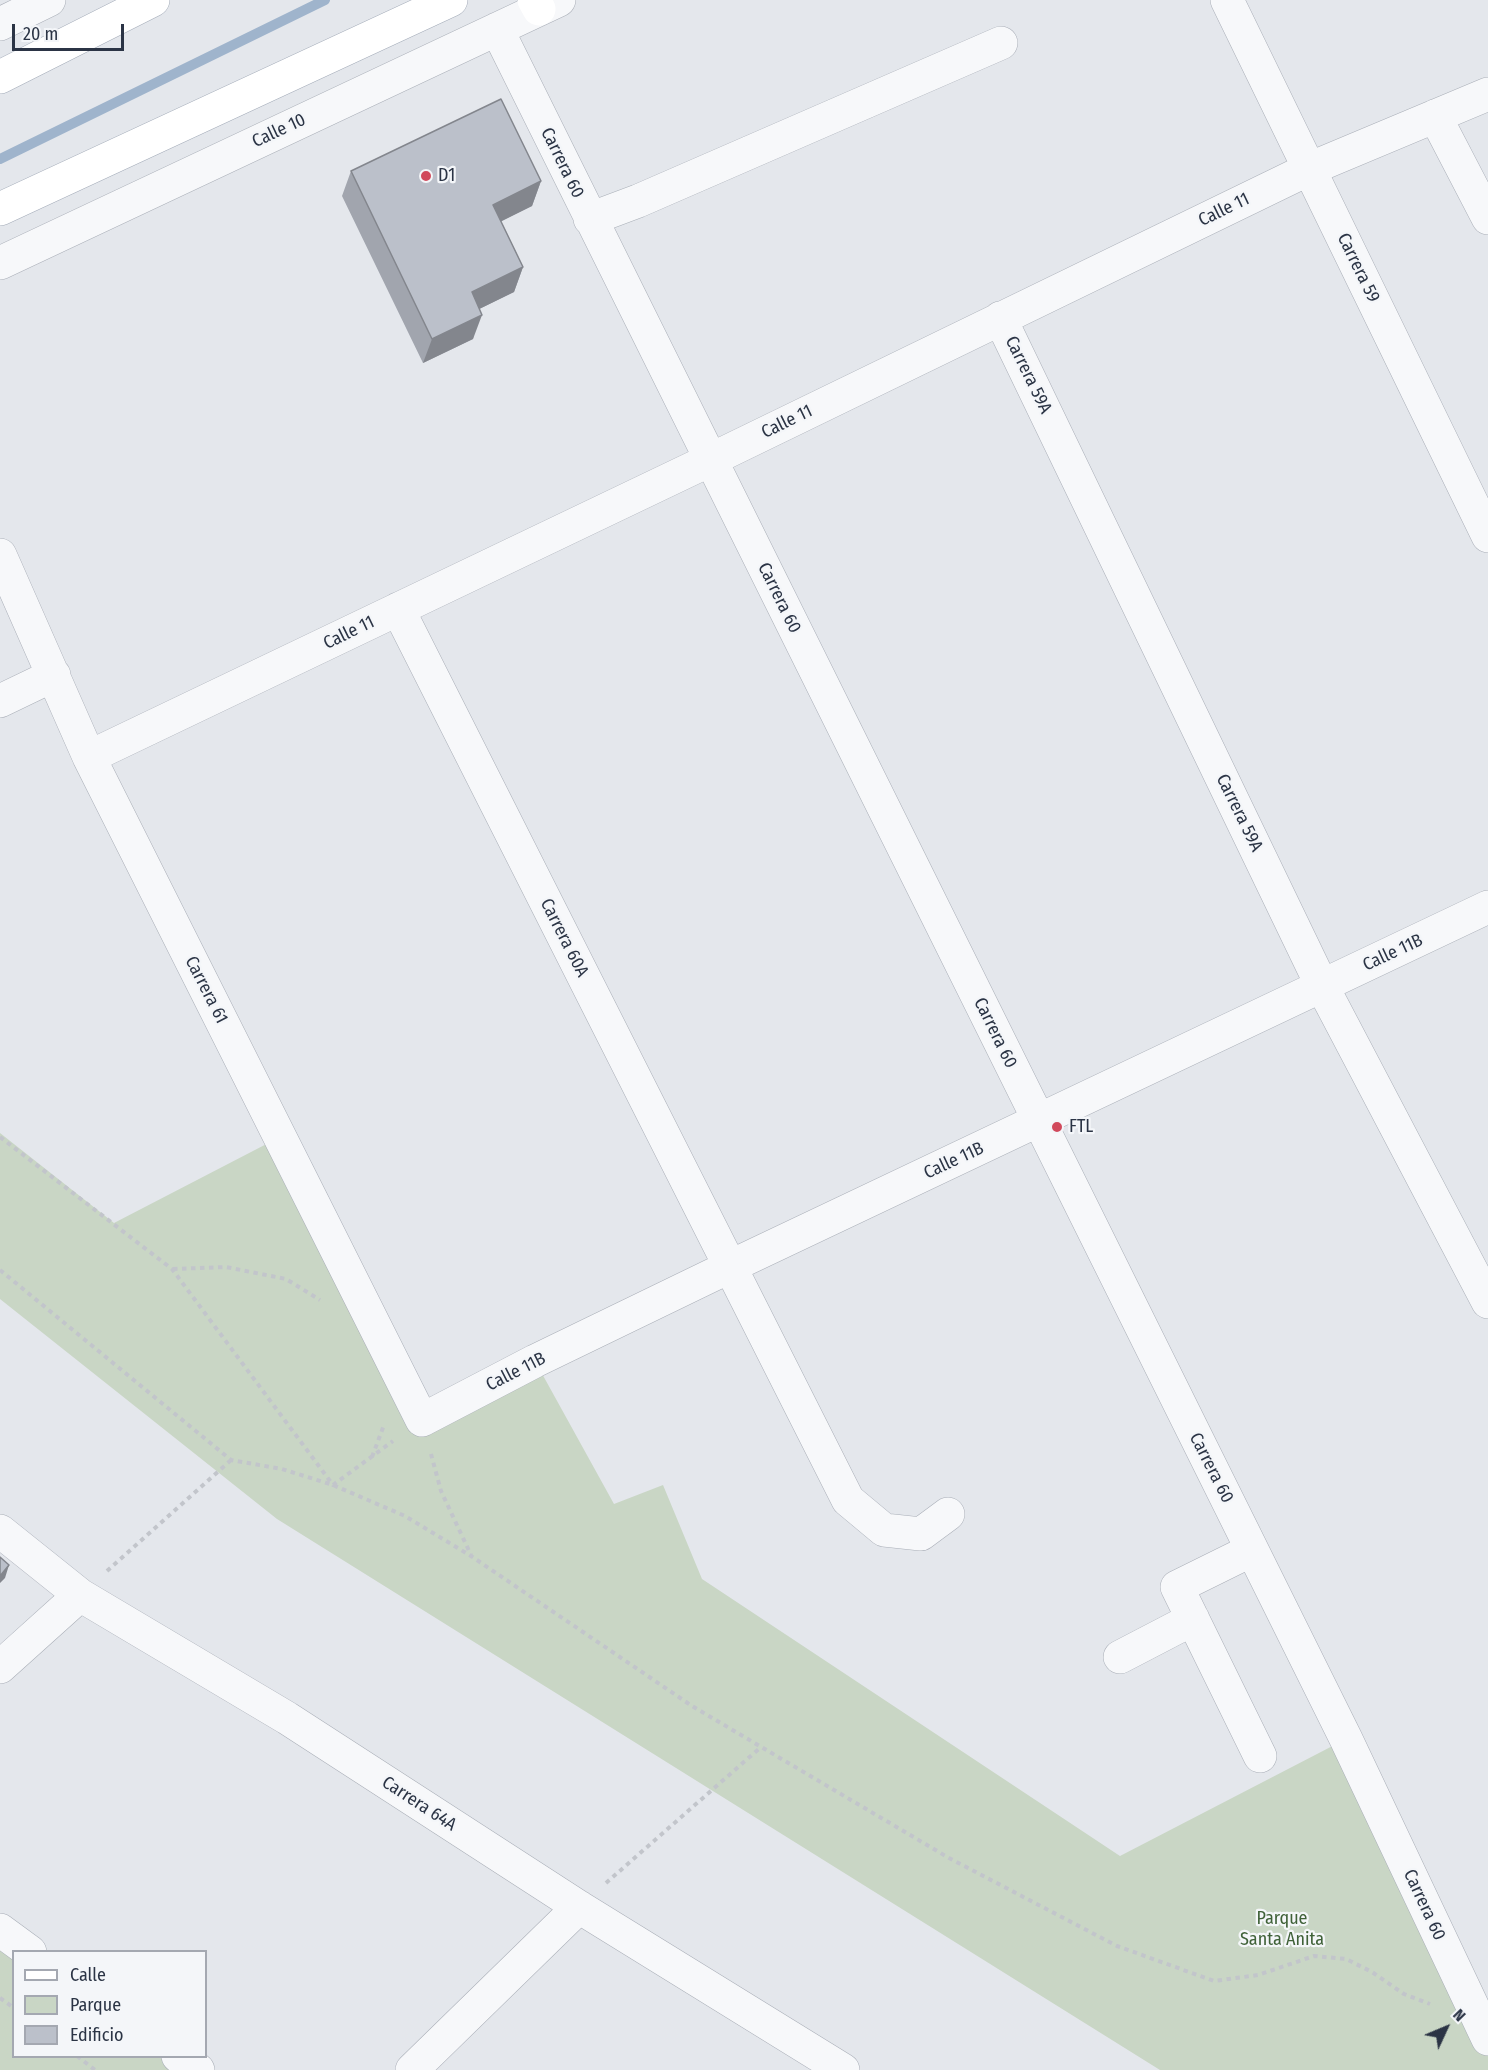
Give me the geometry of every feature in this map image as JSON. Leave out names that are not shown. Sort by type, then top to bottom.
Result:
[{"type":"main road","points":[[0,77],[153,0]]},
{"type":"main road","points":[[0,209],[452,0]]},
{"type":"street","points":[[0,24],[49,0]]},
{"type":"street","name":"Carrera 59","points":[[1227,0],[1488,536]]},
{"type":"street","name":"Calle 10","points":[[0,262],[497,29],[544,3]]},
{"type":"street","name":"Carrera 60","points":[[497,29],[1346,1739],[1488,2039]]},
{"type":"street","points":[[590,219],[638,201],[1001,44]]},
{"type":"street","name":"Calle 11","points":[[89,757],[710,460],[1309,169],[1488,94]]},
{"type":"street","points":[[1435,116],[1488,218]]},
{"type":"street","name":"Carrera 59A","points":[[1000,318],[1322,986],[1488,1302]]},
{"type":"street","name":"Carrera 61","points":[[0,555],[89,757],[422,1420]]},
{"type":"street","name":"Carrera 60A","points":[[398,609],[848,1500],[884,1530],[921,1534],[948,1514]]},
{"type":"street","points":[[0,701],[54,675]]},
{"type":"street","name":"Calle 11B","points":[[422,1420],[535,1361],[729,1267],[1488,907]]},
{"type":"street","name":"Carrera 64A","points":[[0,1532],[80,1595],[287,1718],[579,1907],[843,2070]]},
{"type":"street","points":[[1252,1550],[1177,1587],[1260,1756]]},
{"type":"street","points":[[0,1667],[80,1595]]},
{"type":"street","points":[[1120,1657],[1193,1619]]},
{"type":"street","points":[[412,2070],[579,1907]]},
{"type":"street","points":[[0,1930],[27,1950]]},
{"type":"street","points":[[181,2058],[198,2070]]},
{"type":"path","points":[[0,1137],[172,1269],[333,1485]]},
{"type":"path","points":[[172,1269],[226,1267],[286,1280],[326,1303]]},
{"type":"path","points":[[0,1270],[231,1460],[282,1469],[333,1485],[405,1516],[471,1556],[692,1706],[949,1858],[1117,1946],[1214,1981],[1257,1974],[1314,1956],[1346,1959],[1372,1971],[1404,1994],[1435,2005]]},
{"type":"path","points":[[333,1485],[422,1420],[441,1491],[471,1556]]},
{"type":"path","points":[[372,1457],[384,1423]]},
{"type":"path","points":[[80,1595],[231,1460]]},
{"type":"path","points":[[579,1907],[761,1747]]},
{"type":"path","points":[[80,2058],[95,2070]]},
{"type":"green space","name":"Parque Santa Anita","points":[[0,1133],[114,1223],[280,1137],[422,1420],[535,1361],[614,1504],[663,1485],[702,1579],[1120,1856],[1346,1739],[1488,2039],[1488,2070],[1160,2070],[277,1519],[0,1299]]},
{"type":"green space","points":[[0,1930],[13,1950],[12,2058],[180,2058],[198,2070],[0,2070]]},
{"type":"building","points":[[501,99],[541,181],[493,205],[523,267],[472,292],[482,315],[432,339],[351,171]]},
{"type":"building","points":[[0,1557],[9,1565],[0,1576]]},
{"type":"waterway","points":[[0,159],[325,0]]},
{"type":"place","name":"D1","points":[[426,176]]},
{"type":"place","name":"FTL","points":[[1057,1127]]}]
